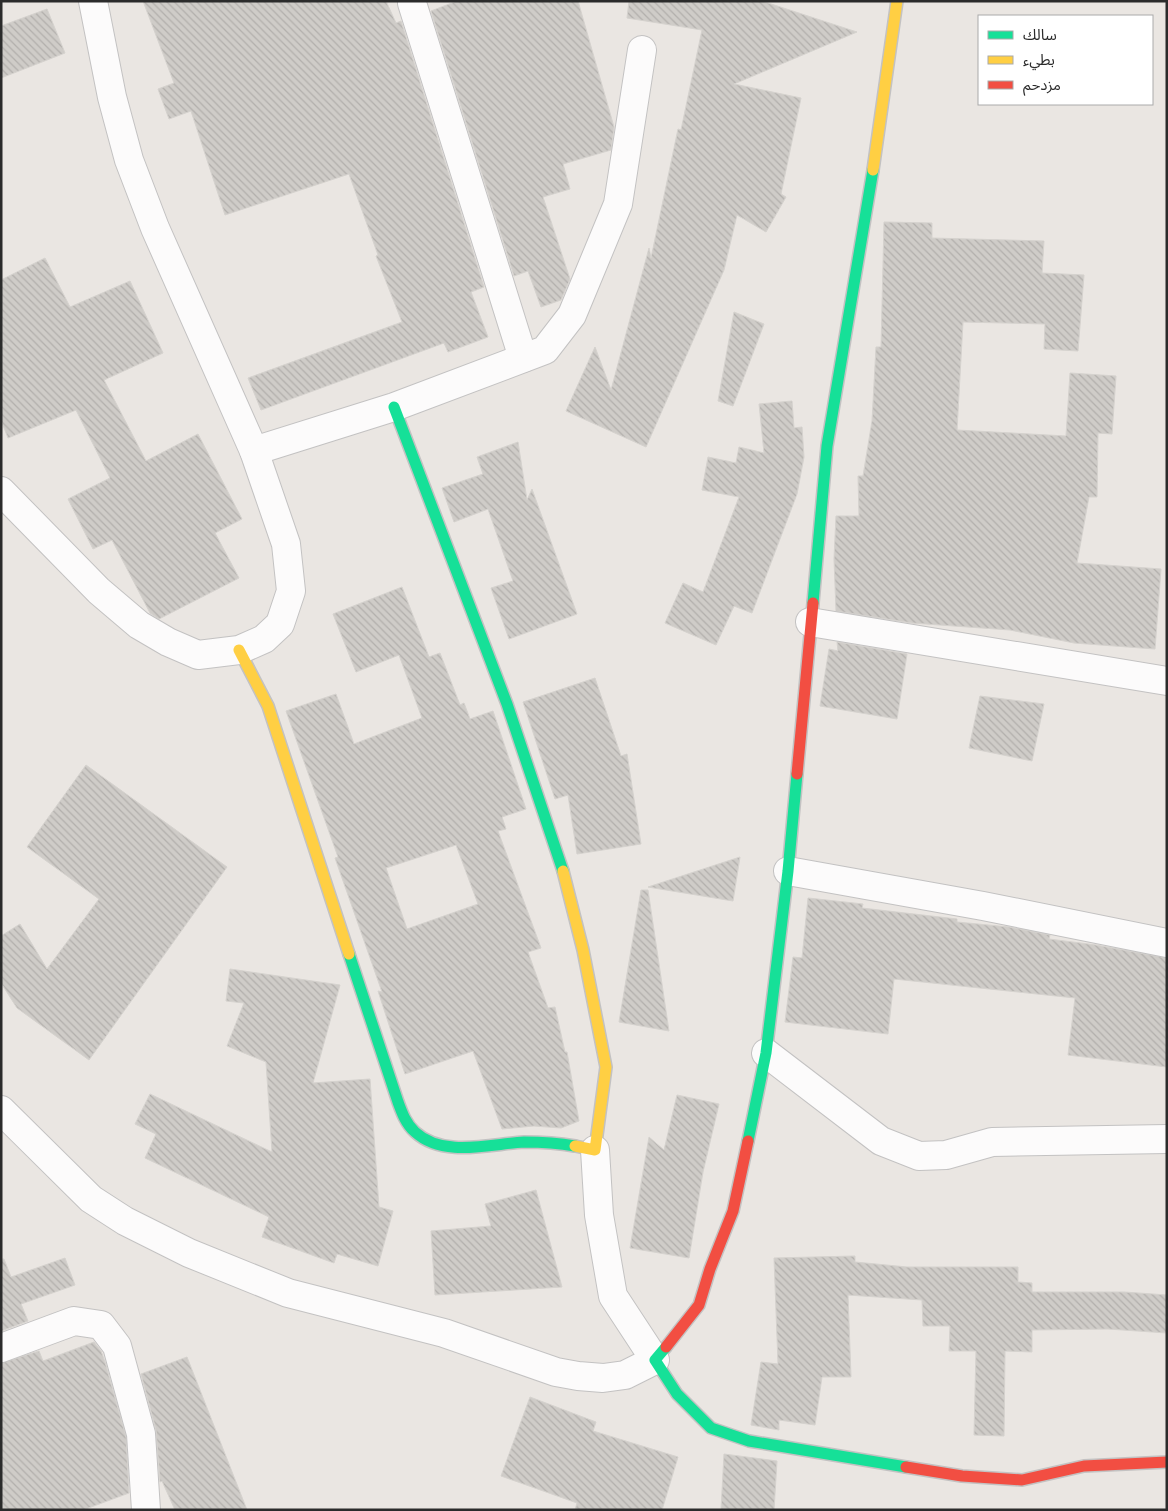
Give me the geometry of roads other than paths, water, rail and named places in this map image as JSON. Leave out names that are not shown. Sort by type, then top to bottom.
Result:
[{"type":"street","points":[[1,492],[99,591],[138,626],[168,642],[198,655],[239,650],[264,639],[280,624],[291,592],[286,544],[254,451],[156,228],[129,160],[112,96],[93,1]]},
{"type":"street","points":[[1,1110],[90,1199],[189,1253],[288,1293],[444,1333],[556,1372],[603,1378],[625,1376],[655,1360],[699,1304],[710,1269],[733,1212],[766,1053],[788,871],[827,446],[872,178],[897,1]]},
{"type":"street","points":[[412,3],[523,358]]},
{"type":"street","points":[[254,451],[394,407],[545,350],[572,315],[618,204],[642,50]]},
{"type":"street","points":[[394,407],[507,704],[564,873],[583,950],[606,1067],[595,1150],[599,1215],[613,1296],[677,1394],[711,1428],[749,1441],[962,1476],[1022,1480],[1084,1466],[1167,1462]]},
{"type":"street","points":[[810,622],[1167,681]]},
{"type":"street","points":[[239,650],[268,706],[403,1115],[416,1133],[434,1143],[459,1146],[565,1142],[595,1150]]},
{"type":"street","points":[[788,871],[983,906],[1167,943]]},
{"type":"street","points":[[766,1053],[881,1141],[919,1156],[946,1154],[992,1142],[1167,1138]]},
{"type":"street","points":[[1,1348],[74,1321],[101,1325],[117,1346],[141,1434],[146,1510]]}]
